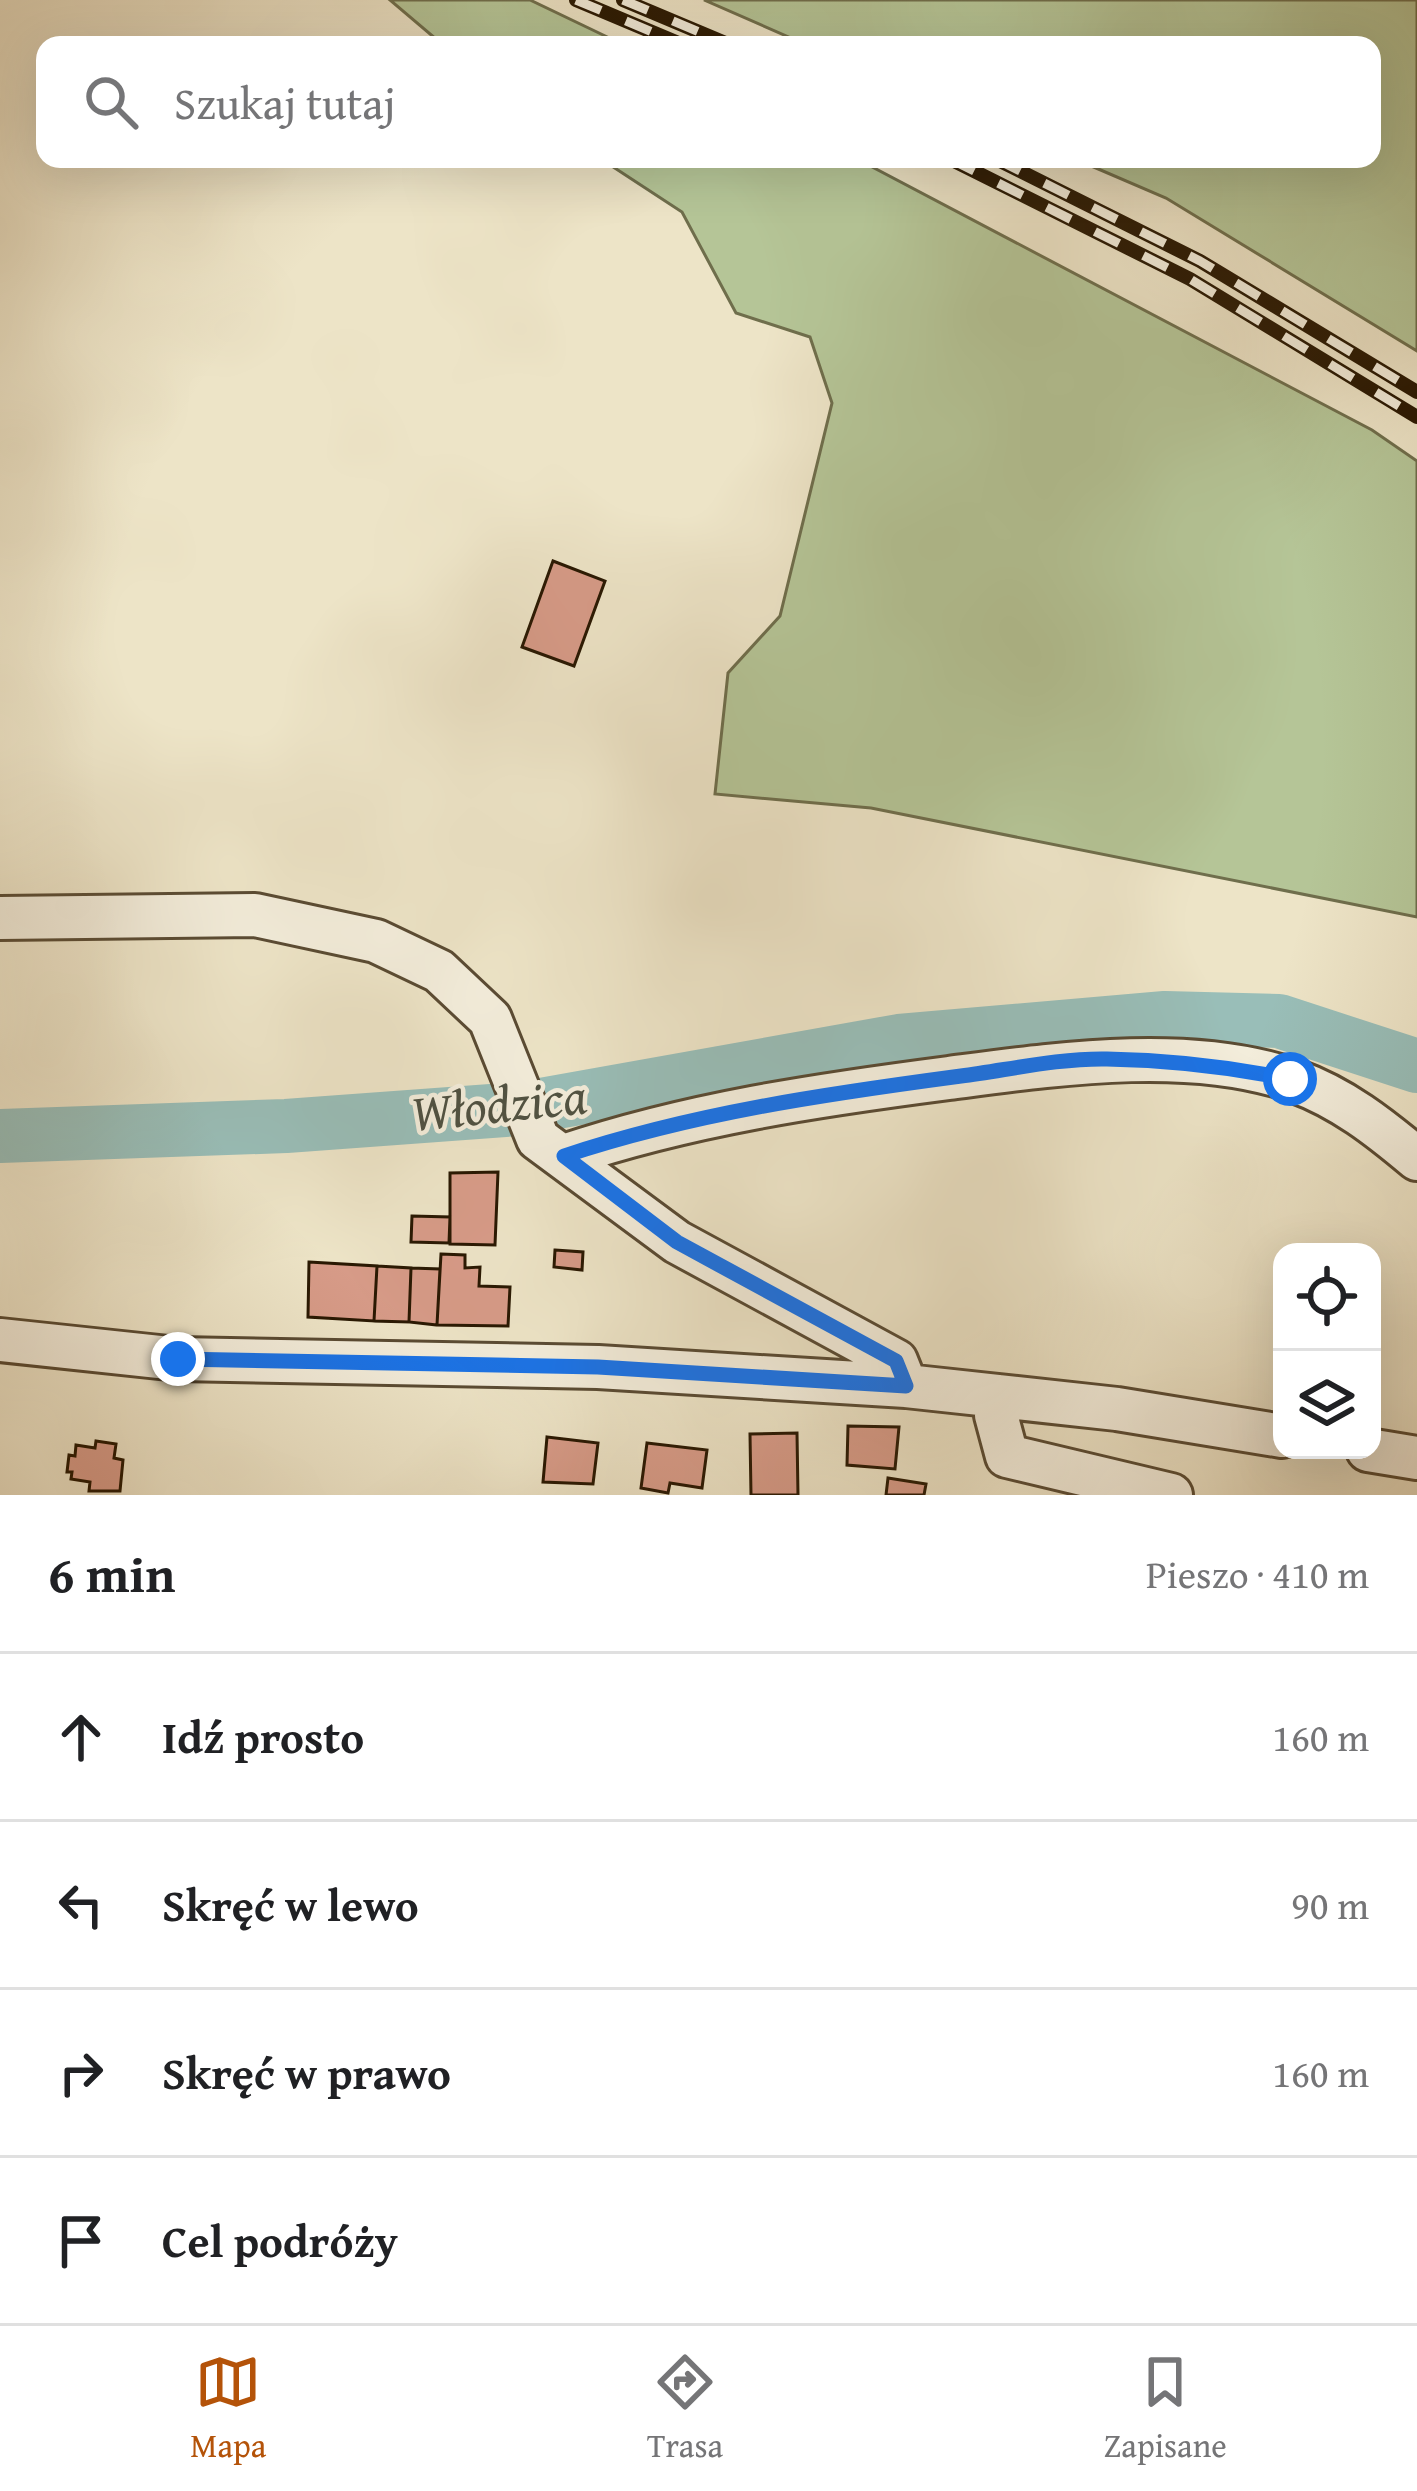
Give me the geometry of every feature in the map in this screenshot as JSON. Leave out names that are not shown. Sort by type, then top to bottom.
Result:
[{"type":"street","points":[[0,918],[255,915],[376,941],[439,971],[490,1019],[551,1148],[677,1242],[896,1361],[906,1386]]},
{"type":"street","points":[[551,1148],[719,1112],[1103,1058],[1229,1067],[1290,1079],[1334,1096],[1417,1159]]},
{"type":"street","points":[[0,1340],[178,1359],[598,1367],[906,1386],[1117,1409],[1273,1435]]},
{"type":"street","points":[[998,1396],[996,1415],[1007,1456],[1154,1493]]},
{"type":"street","points":[[1381,1452],[1417,1458]]},
{"type":"green space","points":[[390,0],[530,0],[605,36],[432,36]]},
{"type":"green space","points":[[704,0],[1417,0],[1417,351],[1166,198],[1096,168],[1381,168],[1381,36],[786,36]]},
{"type":"green space","points":[[615,168],[874,168],[1372,430],[1417,461],[1417,917],[871,808],[715,794],[728,673],[780,616],[832,403],[810,337],[736,313],[682,212]]},
{"type":"building","points":[[553,561],[605,581],[574,666],[522,647]]},
{"type":"building","points":[[498,1172],[495,1245],[450,1244],[450,1173]]},
{"type":"building","points":[[412,1216],[450,1217],[449,1243],[411,1242]]},
{"type":"building","points":[[555,1250],[583,1252],[582,1270],[554,1267]]},
{"type":"building","points":[[441,1254],[465,1255],[465,1268],[480,1267],[479,1286],[510,1287],[508,1326],[437,1325]]},
{"type":"building","points":[[309,1262],[377,1266],[374,1321],[308,1317]]},
{"type":"building","points":[[377,1266],[411,1268],[409,1322],[374,1321]]},
{"type":"building","points":[[411,1268],[440,1269],[437,1325],[409,1322]]},
{"type":"building","points":[[848,1426],[899,1427],[895,1469],[847,1465]]},
{"type":"building","points":[[797,1433],[798,1495],[751,1495],[750,1434]]},
{"type":"building","points":[[547,1437],[598,1443],[593,1484],[543,1482]]},
{"type":"building","points":[[96,1441],[116,1444],[114,1458],[123,1460],[120,1491],[89,1491],[90,1482],[71,1479],[72,1472],[67,1472],[76,1445],[95,1448]]},
{"type":"building","points":[[647,1443],[707,1450],[702,1488],[670,1483],[668,1493],[641,1488]]},
{"type":"building","points":[[888,1478],[926,1484],[924,1495],[886,1495]]},
{"type":"waterway","name":"Włodzica","points":[[0,1136],[286,1126],[518,1109],[899,1041],[1165,1018],[1279,1021],[1417,1066]]},
{"type":"railway","points":[[576,0],[662,36]]},
{"type":"railway","points":[[623,0],[709,36]]},
{"type":"railway","points":[[968,168],[1190,279],[1417,417]]},
{"type":"railway","points":[[1014,168],[1200,261],[1417,392]]},
{"type":"route","points":[[178,1359],[598,1367],[906,1386],[896,1361],[677,1242],[564,1156],[645,1129],[719,1112],[1103,1058],[1229,1067],[1290,1079]]}]
